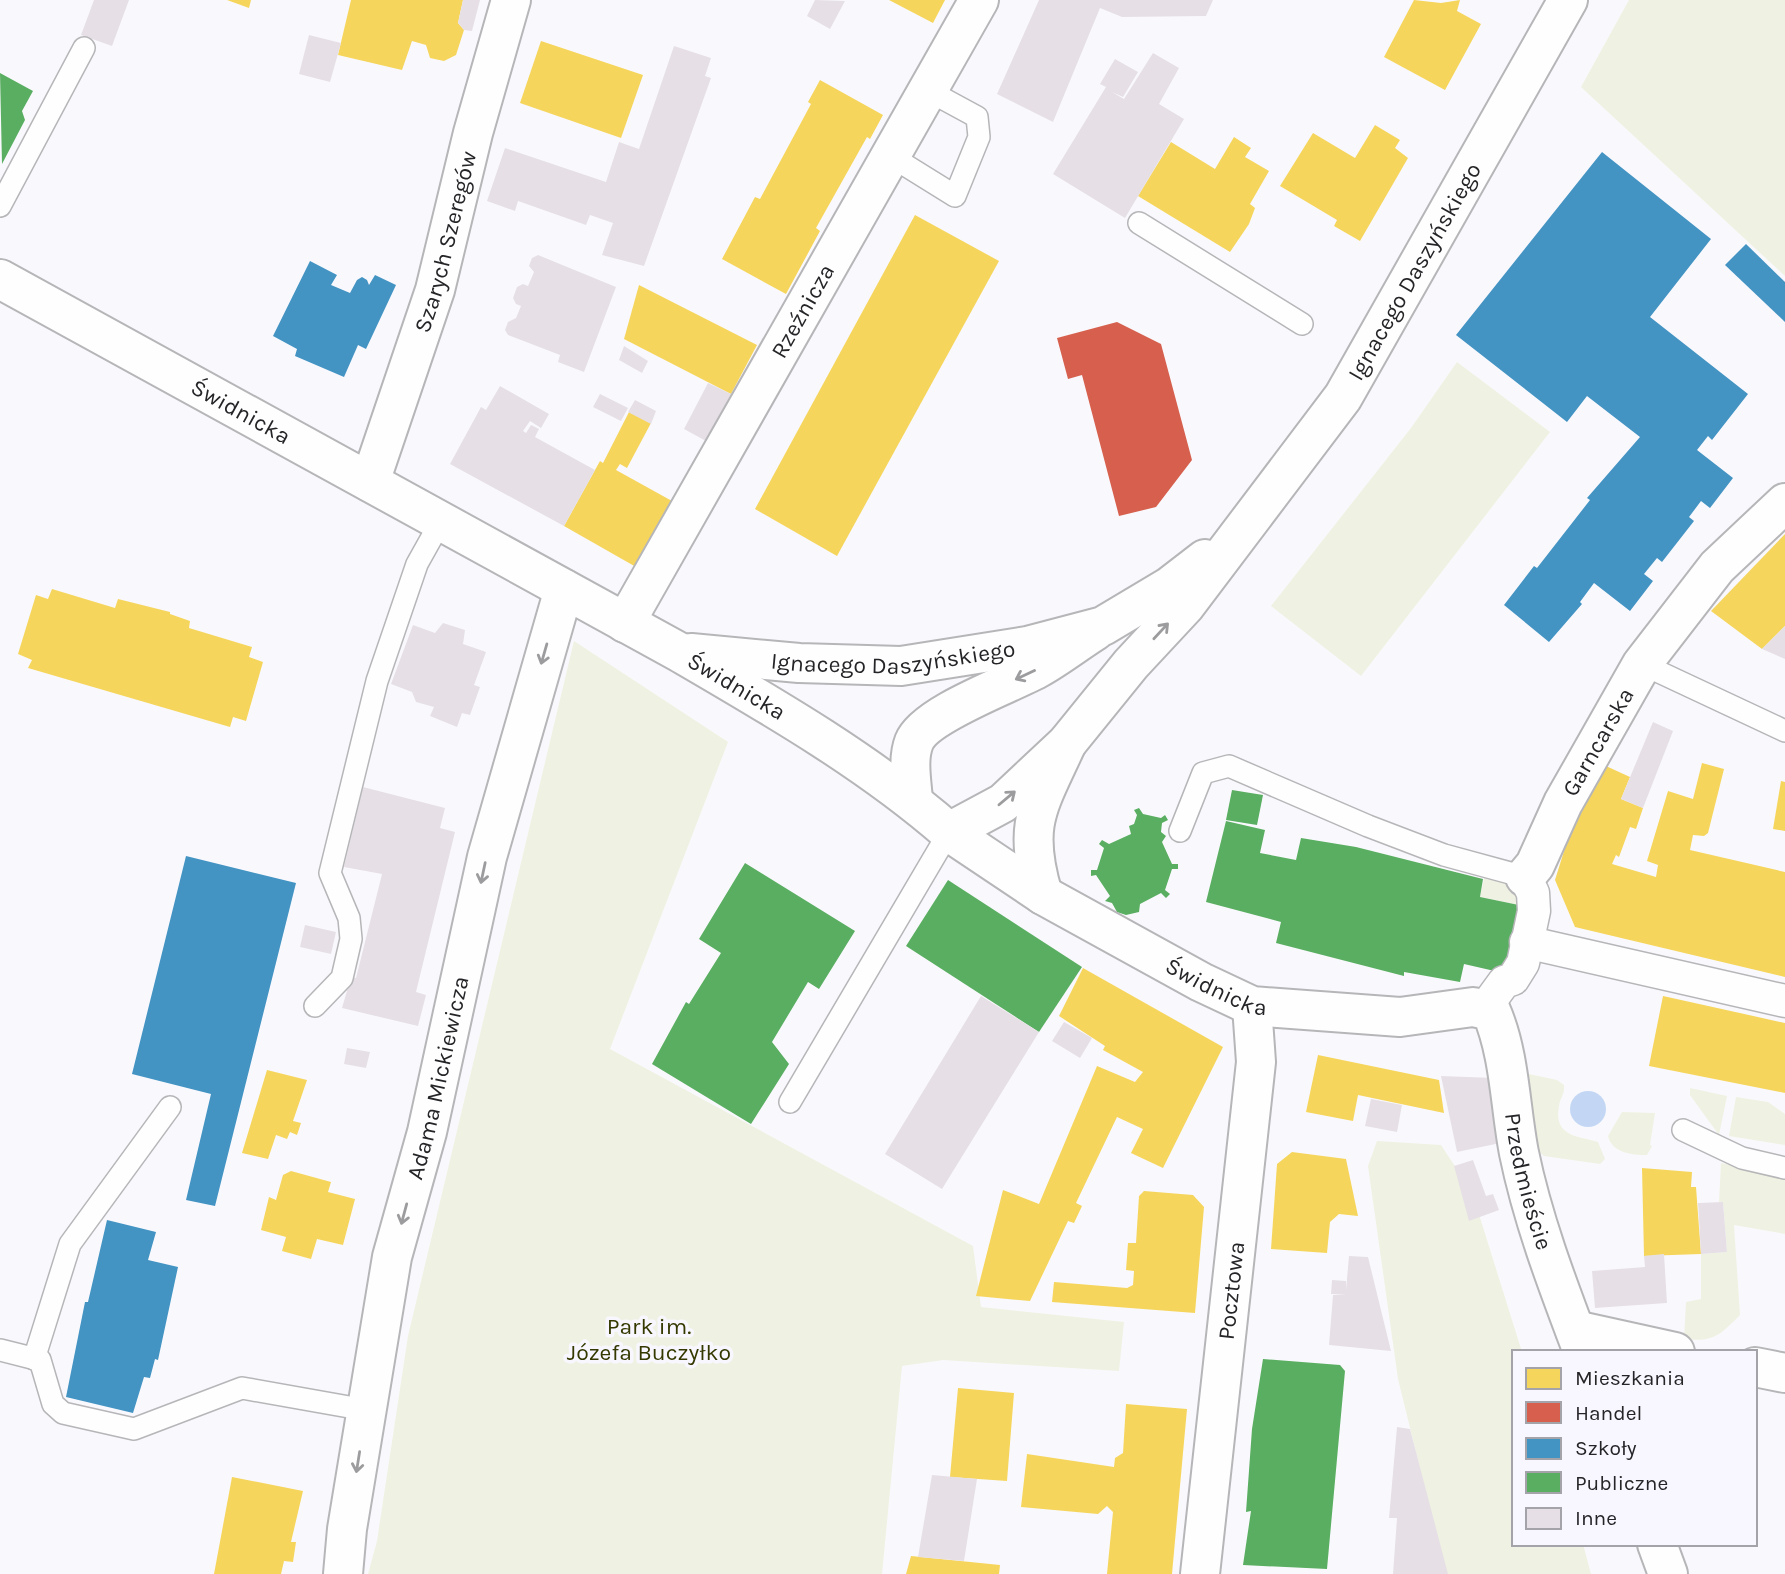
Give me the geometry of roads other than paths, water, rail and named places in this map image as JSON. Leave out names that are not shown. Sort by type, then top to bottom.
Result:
[{"type":"street","name":"Szarych Szeregów","points":[[370,482],[435,290],[473,133],[511,0]]},
{"type":"street","name":"Rzeźnicza","points":[[625,623],[979,0]]},
{"type":"street","name":"Ignacego Daszyńskiego","points":[[949,832],[1003,803],[1067,743],[1131,664],[1185,606],[1243,531],[1350,387],[1568,0]]},
{"type":"street","name":"Świdnicka","points":[[0,279],[743,689],[913,801],[949,832],[1043,895],[1201,982],[1252,1006],[1400,1017],[1485,1008]]},
{"type":"street","name":"Garncarska","points":[[1525,877],[1535,865],[1563,803],[1642,664],[1717,567],[1785,503]]},
{"type":"street","name":"Ignacego Daszyńskiego","points":[[913,801],[910,762],[914,740],[929,725],[959,706],[1037,669],[1170,586],[1243,531]]},
{"type":"street","name":"Adama Mickiewicza","points":[[343,1574],[366,1410],[392,1258],[427,1132],[487,857],[564,589]]},
{"type":"street","name":"Ignacego Daszyńskiego","points":[[679,652],[800,663],[901,666],[1027,646],[1103,626]]},
{"type":"street","name":"Ignacego Daszyńskiego","points":[[1043,895],[1033,860],[1032,838],[1037,808],[1067,743]]},
{"type":"street","points":[[1485,1008],[1504,982],[1513,979],[1523,963],[1534,911],[1533,893],[1525,877]]},
{"type":"street","points":[[1527,942],[1785,1001]]},
{"type":"street","name":"Pocztowa","points":[[1200,1574],[1256,1062],[1252,1006]]},
{"type":"street","name":"Przedmieście","points":[[1485,1008],[1491,1011],[1496,1021],[1520,1153],[1536,1220],[1579,1341]]},
{"type":"street","points":[[1579,1341],[1658,1350]]},
{"type":"street","points":[[1757,1367],[1785,1373]]},
{"type":"street","points":[[1658,1546],[1668,1574]]},
{"type":"lane","points":[[0,206],[84,48]]},
{"type":"lane","points":[[889,155],[955,196],[979,136],[977,117],[929,91]]},
{"type":"lane","points":[[1139,223],[1302,324]]},
{"type":"lane","points":[[315,1006],[342,978],[351,939],[349,918],[330,873],[377,681],[417,564],[441,521]]},
{"type":"lane","points":[[1642,664],[1785,731]]},
{"type":"lane","points":[[1180,831],[1203,773],[1229,766],[1368,826],[1444,855],[1525,877]]},
{"type":"lane","points":[[790,1102],[949,832]]},
{"type":"lane","points":[[34,1359],[70,1244],[170,1107]]},
{"type":"lane","points":[[1684,1130],[1742,1158],[1785,1168]]},
{"type":"lane","points":[[0,1350],[40,1360],[53,1404],[63,1413],[134,1429],[242,1388],[366,1410]]},
{"type":"water","points":[[1588,1091],[1601,1096],[1606,1109],[1601,1122],[1588,1127],[1575,1122],[1570,1109],[1575,1096]]},
{"type":"park label","name":"Park im. Józefa Buczyłko","points":[[649,1339]]}]
